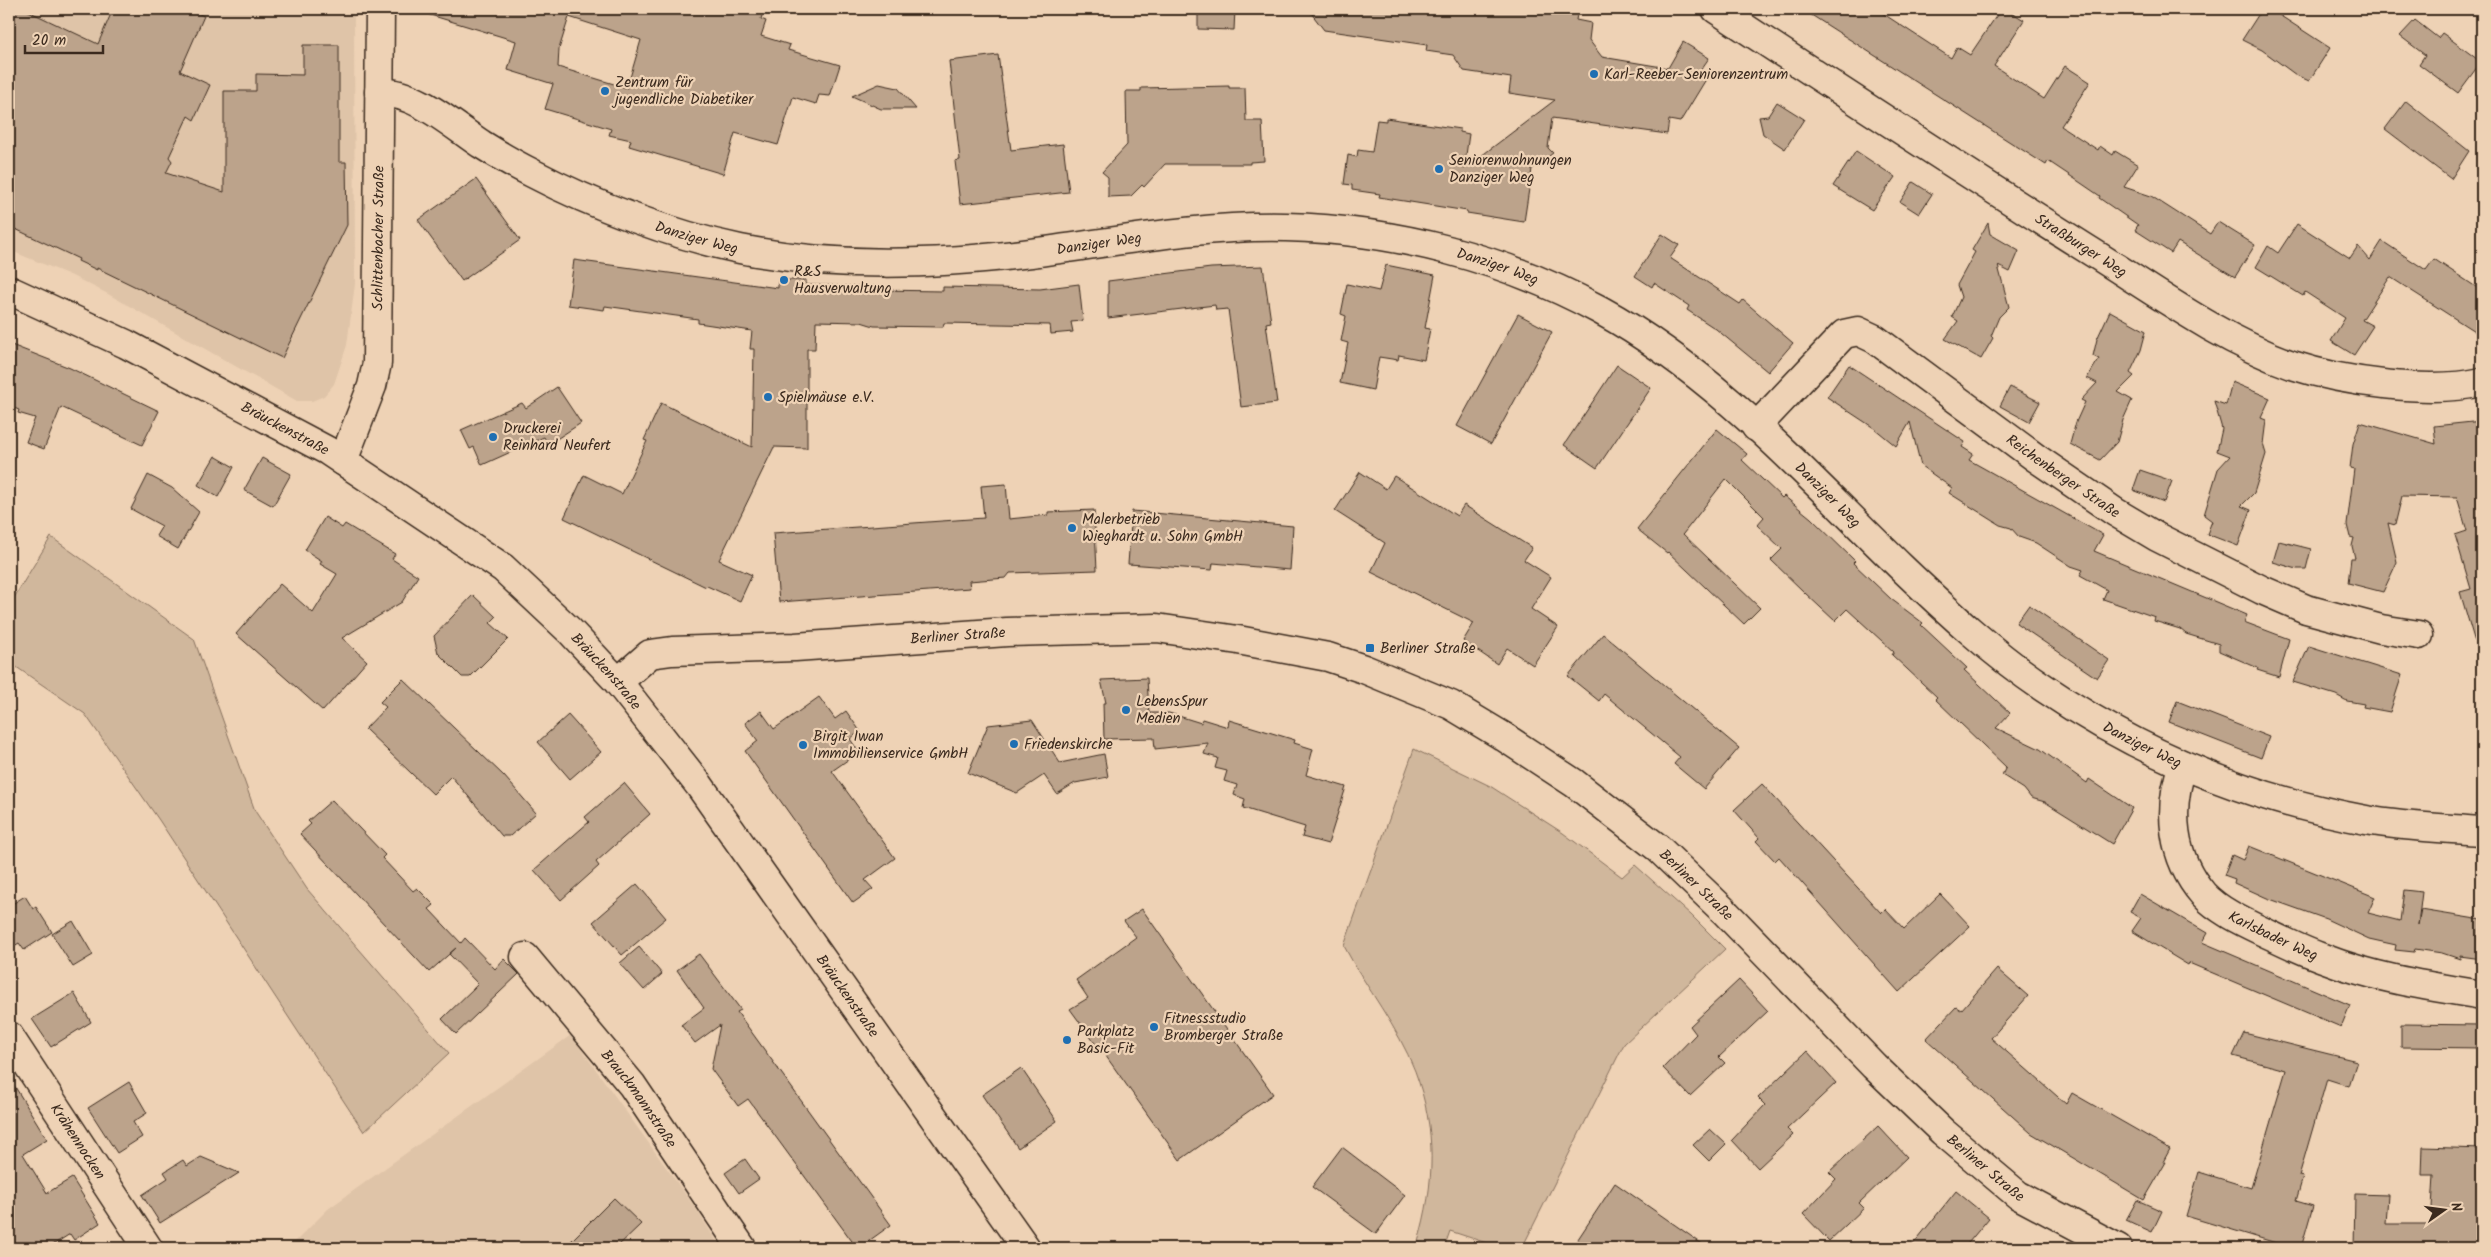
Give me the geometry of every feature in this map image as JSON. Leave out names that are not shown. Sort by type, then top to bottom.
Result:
[{"type":"street","name":"Schlittenbacher Straße","points":[[343,460],[372,386],[377,362],[380,9]]},
{"type":"street","name":"Straßburger Weg","points":[[1716,9],[1958,168],[2173,303],[2256,349],[2293,365],[2348,378],[2427,386],[2482,382]]},
{"type":"street","name":"Danziger Weg","points":[[379,92],[396,92],[498,155],[581,197],[692,236],[734,248],[788,257],[853,262],[925,263],[1026,253],[1172,234],[1282,227],[1378,235],[1448,250],[1526,275],[1601,311],[1694,372],[1756,427],[1902,568],[1987,645],[2042,687],[2108,728],[2183,765],[2262,795],[2380,822],[2482,831]]},
{"type":"street","name":"Bräuckenstraße","points":[[9,290],[126,344],[343,460],[503,568],[570,631],[618,682],[699,785],[1026,1248]]},
{"type":"street","name":"Reichenberger Straße","points":[[1756,427],[1844,334],[1858,331],[1875,339],[1908,362],[2036,458],[2115,512],[2157,537],[2262,590],[2306,609],[2363,625],[2419,635]]},
{"type":"street","name":"Berliner Straße","points":[[618,682],[650,654],[665,652],[795,647],[1007,632],[1148,628],[1238,640],[1328,657],[1364,669],[1451,705],[1501,734],[1597,801],[1658,848],[1724,910],[1874,1066],[1943,1132],[2018,1195],[2118,1248]]},
{"type":"street","name":"Karlsbader Weg","points":[[2183,765],[2174,801],[2173,822],[2177,842],[2186,870],[2204,895],[2227,913],[2314,955],[2354,969],[2408,982],[2482,995]]},
{"type":"street","name":"Brauckmannstraße","points":[[525,957],[632,1085],[742,1248]]},
{"type":"street","name":"Krähennocken","points":[[9,1036],[148,1248]]},
{"type":"shaded area","points":[[9,9],[354,9],[355,284],[347,345],[334,384],[324,396],[312,401],[297,401],[108,294],[70,275],[9,250]]},
{"type":"shaded area","points":[[51,537],[194,639],[255,811],[307,889],[449,1053],[364,1132],[159,820],[85,714],[9,662],[9,606]]},
{"type":"shaded area","points":[[1414,749],[1490,786],[1563,833],[1622,877],[1635,865],[1691,915],[1725,949],[1624,1044],[1522,1248],[1502,1248],[1450,1231],[1444,1248],[1418,1242],[1428,1199],[1431,1156],[1427,1114],[1422,1093],[1415,1071],[1400,1039],[1344,946]]},
{"type":"shaded area","points":[[571,1035],[696,1209],[721,1248],[289,1248],[328,1209]]},
{"type":"building","points":[[9,9],[24,9],[98,44],[113,9],[187,9],[204,16],[180,71],[210,85],[194,120],[188,116],[169,157],[172,161],[166,173],[224,192],[224,91],[256,91],[256,74],[303,75],[303,45],[339,45],[339,162],[346,162],[347,225],[282,358],[9,226]]},
{"type":"building","name":"Zentrum für jugendliche Diabetiker","points":[[428,9],[764,9],[761,19],[766,21],[761,36],[790,45],[788,50],[840,65],[830,96],[819,95],[816,104],[793,97],[778,145],[735,133],[723,174],[629,146],[631,140],[609,135],[611,129],[545,109],[553,84],[508,70],[516,41],[427,14]],"holes":[[[569,17],[641,40],[627,88],[558,67],[559,49]]]},
{"type":"building","points":[[1198,9],[1235,9],[1234,30],[1198,29]]},
{"type":"building","name":"Karl-Reeber-Seniorenzentrum","points":[[1308,9],[1578,9],[1576,20],[1591,23],[1589,40],[1602,57],[1668,68],[1683,42],[1709,58],[1700,71],[1708,76],[1680,122],[1669,120],[1667,134],[1552,118],[1548,148],[1553,153],[1532,169],[1524,222],[1467,213],[1467,211],[1379,197],[1380,194],[1352,190],[1352,185],[1344,184],[1348,155],[1357,157],[1358,150],[1372,152],[1377,120],[1386,121],[1386,118],[1460,129],[1460,132],[1469,134],[1464,169],[1555,100],[1509,93],[1511,78],[1464,71],[1453,55],[1426,51],[1427,45],[1324,30]]},
{"type":"building","points":[[1802,9],[1876,9],[1951,58],[1957,47],[1970,55],[2001,9],[2006,9],[2024,20],[1994,66],[2044,99],[2065,66],[2090,82],[2061,126],[2098,150],[2100,146],[2113,155],[2115,151],[2138,165],[2124,187],[2151,196],[2210,234],[2218,222],[2255,245],[2235,277],[2178,242],[2171,253],[2135,230],[2138,225],[2099,198],[2100,196],[2048,161],[2046,165]]},
{"type":"building","points":[[2262,9],[2270,9],[2330,48],[2309,81],[2296,75],[2262,50],[2242,40]]},
{"type":"building","points":[[2415,20],[2438,38],[2442,33],[2481,62],[2458,93],[2419,64],[2425,55],[2400,36]]},
{"type":"building","points":[[998,55],[1011,150],[1063,144],[1069,192],[960,204],[955,161],[960,160],[949,61]]},
{"type":"building","points":[[879,84],[898,88],[916,109],[881,109],[852,96]]},
{"type":"building","points":[[1229,86],[1229,88],[1245,88],[1246,121],[1262,121],[1264,161],[1250,162],[1250,164],[1165,164],[1144,187],[1142,185],[1131,196],[1108,197],[1108,177],[1102,172],[1127,145],[1126,91],[1141,91],[1141,88]]},
{"type":"building","points":[[2406,101],[2469,151],[2451,179],[2385,129]]},
{"type":"building","points":[[1777,102],[1804,119],[1785,149],[1763,134],[1759,117],[1768,116]]},
{"type":"building","points":[[1856,151],[1895,177],[1872,210],[1833,186]]},
{"type":"building","points":[[476,179],[520,240],[462,281],[418,220]]},
{"type":"building","points":[[1913,182],[1932,194],[1919,214],[1900,202]]},
{"type":"building","points":[[1988,223],[1990,234],[2019,251],[2010,272],[1998,266],[2009,307],[1999,317],[1991,336],[1993,338],[1981,359],[1945,339],[1958,321],[1952,317],[1961,297],[1957,285],[1975,252],[1972,250]]},
{"type":"building","points":[[2297,224],[2350,258],[2358,246],[2370,260],[2382,241],[2426,270],[2434,259],[2482,291],[2482,336],[2390,277],[2362,320],[2373,326],[2354,355],[2331,341],[2345,318],[2305,292],[2303,296],[2256,267],[2268,246],[2278,253]]},
{"type":"building","points":[[1662,234],[1679,245],[1670,258],[1740,304],[1743,300],[1793,343],[1768,372],[1716,329],[1687,310],[1689,306],[1654,283],[1652,287],[1635,276]]},
{"type":"building","points":[[574,260],[778,288],[778,280],[806,280],[806,285],[877,286],[877,290],[943,291],[943,287],[1040,289],[1079,284],[1083,321],[1071,322],[1073,332],[1051,334],[1050,325],[944,323],[943,327],[874,326],[861,322],[816,321],[815,349],[807,349],[807,448],[774,447],[719,560],[752,575],[740,601],[706,587],[564,518],[584,475],[622,494],[647,441],[644,440],[661,403],[752,447],[754,349],[750,349],[752,331],[698,323],[698,319],[605,306],[604,310],[568,305]]},
{"type":"building","points":[[1386,265],[1435,275],[1425,328],[1430,329],[1424,360],[1399,355],[1398,360],[1379,357],[1373,390],[1340,383],[1348,343],[1341,341],[1346,316],[1341,314],[1347,284],[1379,291]]},
{"type":"building","points":[[1263,266],[1271,322],[1266,323],[1277,403],[1241,407],[1228,309],[1216,310],[1215,305],[1108,318],[1108,281],[1211,268]]},
{"type":"building","points":[[2110,311],[2146,331],[2141,350],[2130,373],[2134,376],[2118,392],[2132,400],[2123,420],[2117,442],[2100,460],[2070,444],[2076,422],[2085,402],[2081,400],[2097,383],[2087,378],[2099,359],[2093,356],[2097,339]]},
{"type":"building","points":[[1518,314],[1552,332],[1491,444],[1457,426]]},
{"type":"building","points":[[9,344],[70,368],[159,411],[142,445],[61,407],[44,449],[26,442],[35,418],[18,413],[19,410],[9,406]]},
{"type":"building","points":[[1617,365],[1651,388],[1597,468],[1564,445]]},
{"type":"building","points":[[1849,365],[1965,442],[1962,447],[1973,454],[1969,460],[2103,535],[2094,551],[2247,615],[2244,622],[2289,639],[2279,677],[2257,670],[2258,668],[2219,651],[2219,644],[2186,634],[2180,629],[2154,621],[2155,617],[2103,599],[2107,590],[2080,575],[2083,570],[2071,566],[2036,543],[2019,537],[2011,528],[2000,525],[1949,493],[1952,488],[1921,466],[1910,422],[1896,446],[1874,428],[1827,397]]},
{"type":"building","points":[[2232,382],[2270,398],[2261,418],[2266,420],[2263,444],[2266,454],[2254,493],[2241,506],[2251,510],[2238,546],[2207,534],[2212,521],[2204,515],[2218,469],[2230,456],[2217,451],[2222,429],[2214,401],[2226,405]]},
{"type":"building","points":[[557,387],[581,423],[549,444],[544,437],[482,465],[474,447],[470,449],[461,430],[522,403],[526,408]]},
{"type":"building","points":[[2010,387],[2040,402],[2029,422],[2000,406]]},
{"type":"building","points":[[2482,421],[2482,648],[2477,649],[2460,592],[2471,589],[2455,535],[2467,531],[2457,497],[2402,496],[2395,525],[2388,523],[2397,562],[2383,592],[2348,583],[2351,558],[2355,558],[2352,546],[2354,538],[2350,537],[2347,525],[2354,469],[2350,468],[2353,444],[2360,422],[2436,444],[2434,426]]},
{"type":"building","points":[[1717,429],[1747,454],[1742,460],[1782,498],[1784,496],[1811,518],[1855,561],[1853,563],[1891,599],[1923,623],[1921,625],[1967,668],[1964,670],[2010,713],[1996,728],[2040,749],[2087,783],[2089,779],[2132,808],[2112,844],[2045,802],[2031,798],[2024,789],[2002,775],[2006,767],[1935,699],[1937,697],[1892,655],[1894,652],[1847,609],[1835,621],[1805,593],[1771,560],[1782,549],[1757,525],[1764,517],[1726,479],[1683,534],[1760,608],[1744,624],[1668,552],[1637,529]]},
{"type":"building","points":[[215,456],[234,467],[218,497],[198,485]]},
{"type":"building","points":[[262,458],[291,474],[273,506],[244,490]]},
{"type":"building","points":[[2140,470],[2172,481],[2164,502],[2133,490]]},
{"type":"building","points":[[1360,472],[1386,489],[1394,476],[1457,516],[1464,505],[1532,548],[1524,560],[1551,577],[1531,609],[1558,627],[1533,665],[1507,648],[1497,664],[1463,641],[1474,623],[1371,572],[1385,543],[1335,511]]},
{"type":"building","points":[[148,475],[172,488],[199,512],[178,549],[156,536],[162,526],[131,509]]},
{"type":"building","points":[[1006,484],[1009,519],[1048,515],[1048,512],[1094,510],[1097,570],[1010,573],[1006,578],[969,581],[970,588],[779,602],[773,533],[984,518],[981,486]]},
{"type":"building","points":[[1132,511],[1293,526],[1290,570],[1213,563],[1212,570],[1128,564]]},
{"type":"building","points":[[325,517],[342,528],[345,524],[395,554],[392,559],[418,576],[402,602],[342,638],[367,661],[323,711],[236,634],[280,584],[313,613],[337,574],[320,564],[322,561],[305,550]]},
{"type":"building","points":[[2279,541],[2311,549],[2306,569],[2297,569],[2273,562]]},
{"type":"building","points":[[473,595],[496,617],[490,623],[508,639],[470,677],[462,677],[438,653],[434,636]]},
{"type":"building","points":[[2029,605],[2109,660],[2097,678],[2016,623]]},
{"type":"building","points":[[1603,634],[1739,748],[1704,789],[1674,764],[1680,757],[1604,694],[1599,701],[1568,676]]},
{"type":"building","points":[[2309,646],[2402,675],[2390,712],[2363,707],[2364,704],[2347,701],[2336,695],[2293,682]]},
{"type":"building","points":[[1147,678],[1149,713],[1169,713],[1201,723],[1202,719],[1228,727],[1229,720],[1295,740],[1294,743],[1313,749],[1306,775],[1346,787],[1328,844],[1302,837],[1305,827],[1243,808],[1245,799],[1234,795],[1237,785],[1224,781],[1227,771],[1215,768],[1218,758],[1204,754],[1208,743],[1155,749],[1154,738],[1104,739],[1103,703],[1106,703],[1101,680]]},
{"type":"building","points":[[403,679],[504,776],[536,813],[510,836],[502,836],[451,776],[433,794],[365,729],[386,707],[380,702]]},
{"type":"building","points":[[819,697],[835,719],[846,711],[860,731],[850,739],[859,752],[832,771],[895,858],[865,880],[873,889],[853,903],[745,751],[758,741],[745,723],[761,711],[774,729]]},
{"type":"building","points":[[2177,701],[2269,737],[2261,758],[2169,722]]},
{"type":"building","points":[[568,715],[601,752],[570,779],[538,742]]},
{"type":"building","name":"Friedenskirche","points":[[1032,720],[1060,763],[1104,754],[1108,777],[1075,783],[1057,794],[1044,775],[1017,793],[968,773],[988,725]]},
{"type":"building","points":[[624,783],[650,814],[596,862],[599,866],[561,900],[534,870],[589,822],[585,817]]},
{"type":"building","points":[[1762,784],[1881,913],[1885,909],[1904,929],[1940,894],[1970,926],[1899,992],[1779,857],[1775,861],[1756,841],[1759,838],[1734,810]]},
{"type":"building","points":[[332,800],[385,855],[382,858],[413,891],[417,888],[434,905],[429,909],[461,943],[465,938],[495,969],[504,959],[519,974],[456,1034],[442,1019],[478,984],[449,954],[429,972],[300,834],[311,824],[308,821]]},
{"type":"building","points":[[2249,846],[2375,897],[2368,913],[2400,921],[2404,890],[2422,892],[2418,925],[2421,910],[2482,920],[2482,959],[2460,956],[2460,959],[2442,953],[2415,949],[2414,952],[2395,950],[2396,945],[2369,939],[2326,919],[2267,898],[2234,883],[2235,879],[2224,875],[2232,855],[2243,860]]},
{"type":"building","points":[[637,884],[666,918],[622,955],[593,922]]},
{"type":"building","points":[[2140,894],[2207,933],[2202,942],[2350,1005],[2341,1027],[2189,963],[2188,965],[2132,931],[2141,918],[2130,912]]},
{"type":"building","points":[[25,896],[33,909],[36,907],[52,932],[24,950],[19,943],[9,949],[9,906]]},
{"type":"building","name":"Fitnessstudio Bromberger Straße","points":[[1142,909],[1273,1094],[1180,1160],[1070,1009],[1088,998],[1076,980],[1136,937],[1124,921]]},
{"type":"building","points":[[73,921],[93,955],[73,967],[52,934]]},
{"type":"building","points":[[639,947],[662,974],[644,990],[620,963]]},
{"type":"building","points":[[699,954],[741,1010],[737,1012],[891,1225],[859,1248],[857,1248],[748,1099],[738,1106],[711,1069],[720,1025],[695,1043],[681,1025],[704,1008],[677,970]]},
{"type":"building","points":[[1997,969],[2028,996],[1991,1038],[2066,1104],[2072,1093],[2170,1149],[2163,1162],[2166,1162],[2144,1200],[2031,1133],[1926,1039],[1956,1007],[1961,1010]]},
{"type":"building","points":[[1739,980],[1768,1011],[1719,1057],[1725,1063],[1690,1096],[1663,1068],[1696,1034],[1690,1026]]},
{"type":"building","points":[[74,993],[91,1022],[51,1047],[32,1019]]},
{"type":"building","points":[[2401,1024],[2482,1025],[2482,1048],[2401,1047]]},
{"type":"building","points":[[2244,1033],[2357,1061],[2349,1086],[2327,1079],[2299,1176],[2303,1177],[2296,1201],[2313,1206],[2301,1248],[2293,1248],[2186,1216],[2199,1172],[2251,1188],[2286,1070],[2233,1056]]},
{"type":"building","points":[[1807,1051],[1836,1083],[1787,1129],[1793,1135],[1758,1168],[1732,1140],[1765,1105],[1758,1098]]},
{"type":"building","points":[[1021,1068],[1057,1121],[1018,1148],[982,1095]]},
{"type":"building","points":[[9,1077],[47,1139],[23,1154],[47,1193],[72,1178],[100,1223],[74,1240],[70,1234],[48,1248],[9,1248]]},
{"type":"building","points":[[129,1082],[147,1113],[133,1122],[142,1137],[117,1153],[88,1108]]},
{"type":"building","points":[[1878,1126],[1907,1157],[1859,1203],[1864,1208],[1829,1241],[1803,1214],[1836,1179],[1829,1172]]},
{"type":"building","points":[[1710,1129],[1726,1144],[1709,1161],[1693,1145]]},
{"type":"building","points":[[1342,1147],[1405,1195],[1376,1234],[1312,1187]]},
{"type":"building","points":[[2423,1147],[2482,1149],[2482,1248],[2354,1248],[2355,1194],[2388,1195],[2386,1224],[2431,1224],[2434,1175],[2422,1175]]},
{"type":"building","points":[[201,1157],[239,1173],[160,1223],[142,1195],[168,1178],[164,1172],[183,1160],[187,1166]]},
{"type":"building","points":[[745,1159],[759,1179],[739,1193],[725,1173]]},
{"type":"building","points":[[1615,1183],[1708,1248],[1572,1248]]},
{"type":"building","points":[[1956,1191],[1989,1218],[1964,1248],[1910,1248]]},
{"type":"building","points":[[614,1198],[641,1224],[616,1248],[564,1248]]},
{"type":"building","points":[[2137,1200],[2162,1211],[2152,1232],[2126,1220]]},
{"type":"place","name":"Karl-Reeber-Seniorenzentrum","points":[[1594,74]]},
{"type":"place","name":"Zentrum für jugendliche Diabetiker","points":[[605,91]]},
{"type":"place","name":"Seniorenwohnungen Danziger Weg","points":[[1439,169]]},
{"type":"place","name":"R&S Hausverwaltung","points":[[784,280]]},
{"type":"place","name":"Spielmäuse e.V.","points":[[768,397]]},
{"type":"place","name":"Druckerei Reinhard Neufert","points":[[493,437]]},
{"type":"place","name":"Malerbetrieb Wieghardt u. Sohn GmbH","points":[[1072,528]]},
{"type":"place","name":"Berliner Straße","points":[[1370,648]]},
{"type":"place","name":"LebensSpur Medien","points":[[1126,710]]},
{"type":"place","name":"Friedenskirche","points":[[1014,744]]},
{"type":"place","name":"Birgit Iwan Immobilienservice GmbH","points":[[803,745]]},
{"type":"place","name":"Fitnessstudio Bromberger Straße","points":[[1154,1027]]},
{"type":"place","name":"Parkplatz Basic-Fit","points":[[1067,1040]]}]
